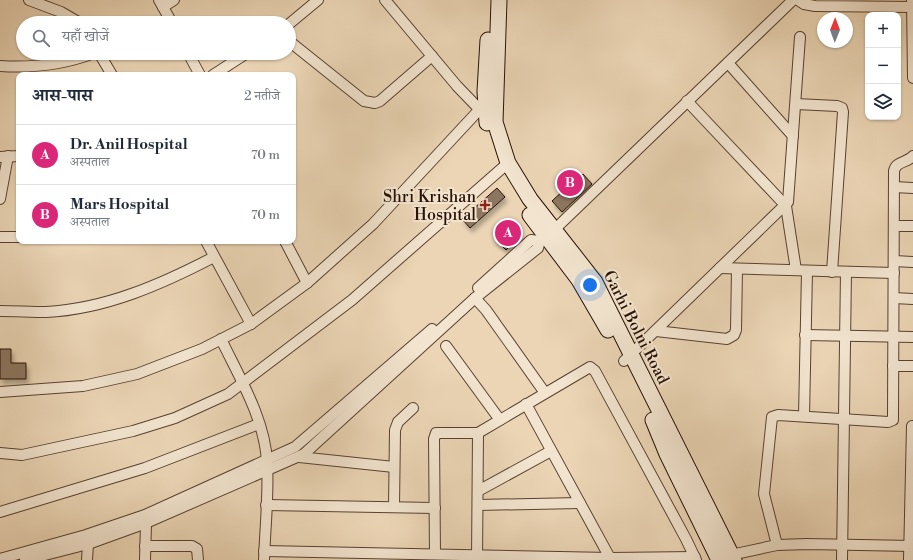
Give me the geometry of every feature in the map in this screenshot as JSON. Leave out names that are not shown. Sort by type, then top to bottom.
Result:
[{"type":"main road","name":"Garhi Bolni Road","points":[[490,0],[485,91],[487,116],[504,165],[530,199],[547,236],[594,282],[628,358],[726,558]]},
{"type":"main road","name":"Garhi Bolni Road","points":[[487,116],[499,0]]},
{"type":"street","points":[[29,0],[68,16]]},
{"type":"street","points":[[168,16],[161,4],[174,0]]},
{"type":"street","points":[[296,18],[318,0]]},
{"type":"street","points":[[0,392],[83,386],[137,374],[166,364],[251,324],[307,282],[373,224],[487,116],[432,56],[386,0]]},
{"type":"street","points":[[299,457],[312,447],[475,298],[538,248],[547,236],[793,0]]},
{"type":"street","points":[[798,0],[804,4],[815,6],[912,4],[913,78]]},
{"type":"street","points":[[796,270],[786,206],[796,104],[800,37]]},
{"type":"street","points":[[296,47],[364,101],[375,103],[380,101],[432,56]]},
{"type":"street","points":[[0,66],[41,66],[75,60]]},
{"type":"street","points":[[103,60],[110,72]]},
{"type":"street","points":[[192,60],[198,72]]},
{"type":"street","points":[[218,72],[236,60]]},
{"type":"street","points":[[728,63],[793,136]]},
{"type":"street","points":[[687,101],[786,206]]},
{"type":"street","points":[[796,104],[837,106],[842,108],[843,112],[832,272]]},
{"type":"street","points":[[0,199],[4,156],[16,156]]},
{"type":"street","points":[[777,545],[764,494],[772,417],[778,415],[804,416],[891,422],[893,418],[895,166],[910,160],[913,156]]},
{"type":"street","points":[[0,453],[22,455],[133,431],[175,418],[228,394],[352,300],[504,165]]},
{"type":"street","points":[[894,188],[913,188]]},
{"type":"street","points":[[628,358],[786,206]]},
{"type":"street","points":[[894,226],[913,226]]},
{"type":"street","points":[[25,560],[88,544],[146,523],[267,465],[307,438],[532,240],[547,236]]},
{"type":"street","points":[[0,237],[16,237]]},
{"type":"street","points":[[208,244],[251,324]]},
{"type":"street","points":[[287,244],[307,282]]},
{"type":"street","points":[[0,311],[46,312],[76,309],[101,303],[171,280],[214,257]]},
{"type":"street","points":[[894,261],[913,262]]},
{"type":"street","points":[[720,268],[894,273]]},
{"type":"street","points":[[656,330],[727,339],[731,338],[736,330],[737,269]]},
{"type":"street","points":[[804,416],[807,271]]},
{"type":"street","points":[[842,560],[841,545],[845,420],[846,272]]},
{"type":"street","points":[[475,298],[486,310],[545,393]]},
{"type":"street","points":[[894,298],[913,299]]},
{"type":"street","points":[[805,335],[913,337]]},
{"type":"street","points":[[221,339],[243,384],[259,424],[267,465],[264,556],[435,554],[477,557],[695,559],[595,371],[590,367],[478,433],[440,432],[435,436],[435,554]]},
{"type":"street","points":[[446,346],[500,420]]},
{"type":"street","points":[[893,366],[913,366]]},
{"type":"street","points":[[526,404],[610,558]]},
{"type":"street","points":[[394,507],[396,426],[413,408]]},
{"type":"street","points":[[0,512],[145,468],[259,424]]},
{"type":"street","points":[[909,560],[911,546],[912,426]]},
{"type":"street","points":[[477,557],[478,433]]},
{"type":"street","points":[[478,491],[551,451]]},
{"type":"street","points":[[0,558],[86,535],[145,515],[267,465],[299,457],[394,467]]},
{"type":"street","points":[[478,505],[580,503]]},
{"type":"street","points":[[266,505],[435,508]]},
{"type":"street","points":[[145,560],[146,523]]},
{"type":"street","points":[[87,560],[88,544]]},
{"type":"street","points":[[726,558],[777,545],[911,546]]},
{"type":"street","points":[[145,546],[195,547],[197,549],[198,560]]},
{"type":"building","points":[[567,171],[576,180],[583,174],[592,184],[562,212],[552,201],[567,187],[559,178]]},
{"type":"building","points":[[497,188],[505,197],[470,228],[462,219]]},
{"type":"building","points":[[509,223],[521,235],[506,250],[494,238]]},
{"type":"building","points":[[0,349],[11,349],[11,363],[26,363],[26,379],[0,379]]},
{"type":"place","name":"Mars Hospital","points":[[570,183]]},
{"type":"place","name":"Shri Krishan Hospital","points":[[485,205]]},
{"type":"place","name":"Dr. Anil Hospital","points":[[508,233]]}]
